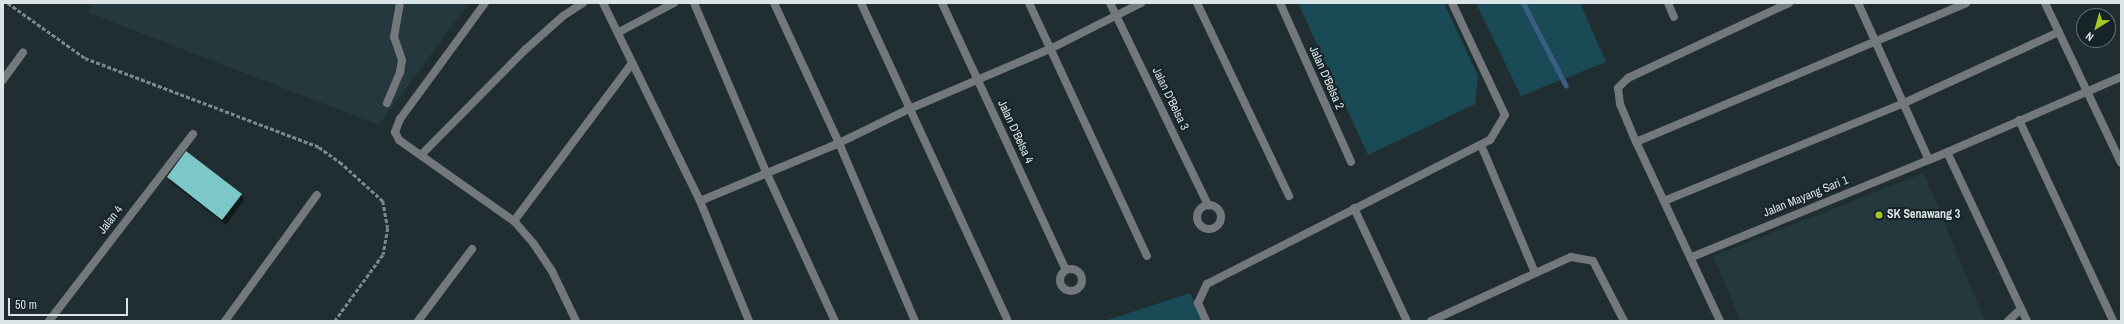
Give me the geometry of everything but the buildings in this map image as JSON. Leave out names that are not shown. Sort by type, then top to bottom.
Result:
[{"type":"street","points":[[387,103],[400,72],[402,60],[394,37],[400,3]]},
{"type":"street","points":[[486,3],[400,119],[395,132],[398,140],[514,222],[534,244],[552,271],[576,321]]},
{"type":"street","points":[[421,155],[525,50],[563,16],[584,3]]},
{"type":"street","points":[[603,3],[619,32],[632,63],[700,201],[749,321]]},
{"type":"street","points":[[619,32],[674,3]]},
{"type":"street","points":[[694,3],[767,174],[835,321]]},
{"type":"street","points":[[774,3],[839,143],[915,321]]},
{"type":"street","points":[[861,3],[1007,319]]},
{"type":"street","name":"Jalan D'Belsa 4","points":[[942,3],[1066,270]]},
{"type":"street","points":[[1029,3],[1147,256]]},
{"type":"street","name":"Jalan D'Belsa 3","points":[[1110,3],[1208,205]]},
{"type":"street","points":[[700,201],[839,143],[909,109],[1050,49],[1141,3]]},
{"type":"street","points":[[1196,3],[1289,196]]},
{"type":"street","name":"Jalan D'Belsa 2","points":[[1280,3],[1351,162]]},
{"type":"street","points":[[1206,321],[1198,303],[1207,284],[1490,140],[1505,115],[1452,3]]},
{"type":"street","points":[[1668,3],[1674,17]]},
{"type":"street","points":[[1720,321],[1692,257],[1636,142],[1619,98],[1618,88],[1628,78],[1789,3]]},
{"type":"street","points":[[1858,3],[1929,160]]},
{"type":"street","points":[[1636,142],[1966,3]]},
{"type":"street","points":[[2045,3],[2121,163]]},
{"type":"street","points":[[1664,201],[1904,103],[2059,32]]},
{"type":"street","points":[[3,80],[23,52]]},
{"type":"street","points":[[514,222],[632,63]]},
{"type":"street","name":"Jalan Mayang Sari 1","points":[[1692,257],[1929,160],[2121,77]]},
{"type":"street","points":[[2019,120],[2113,321]]},
{"type":"street","name":"Jalan 4","points":[[49,321],[193,134]]},
{"type":"street","points":[[1481,145],[1535,272]]},
{"type":"street","points":[[1947,152],[2027,321]]},
{"type":"street","points":[[225,321],[317,195]]},
{"type":"street","points":[[1354,208],[1407,321]]},
{"type":"street","points":[[418,321],[472,249]]},
{"type":"street","points":[[1431,321],[1535,272],[1571,257],[1593,261],[1624,321]]},
{"type":"street","points":[[2008,321],[2021,309]]},
{"type":"path","points":[[8,3],[85,58],[319,147],[340,162],[384,201],[388,228],[383,255],[335,321]]},
{"type":"shaded area","points":[[91,3],[469,3],[379,125],[89,13]]},
{"type":"shaded area","points":[[1298,3],[1444,3],[1478,76],[1475,104],[1368,155]]},
{"type":"shaded area","points":[[1476,3],[1580,3],[1606,62],[1521,96]]},
{"type":"shaded area","name":"SK Senawang 3","points":[[1924,173],[1985,321],[1741,321],[1713,256]]},
{"type":"shaded area","points":[[1190,293],[1202,321],[1105,321]]},
{"type":"waterway","points":[[1523,3],[1566,86]]},
{"type":"place","name":"SK Senawang 3","points":[[1879,215]]}]
